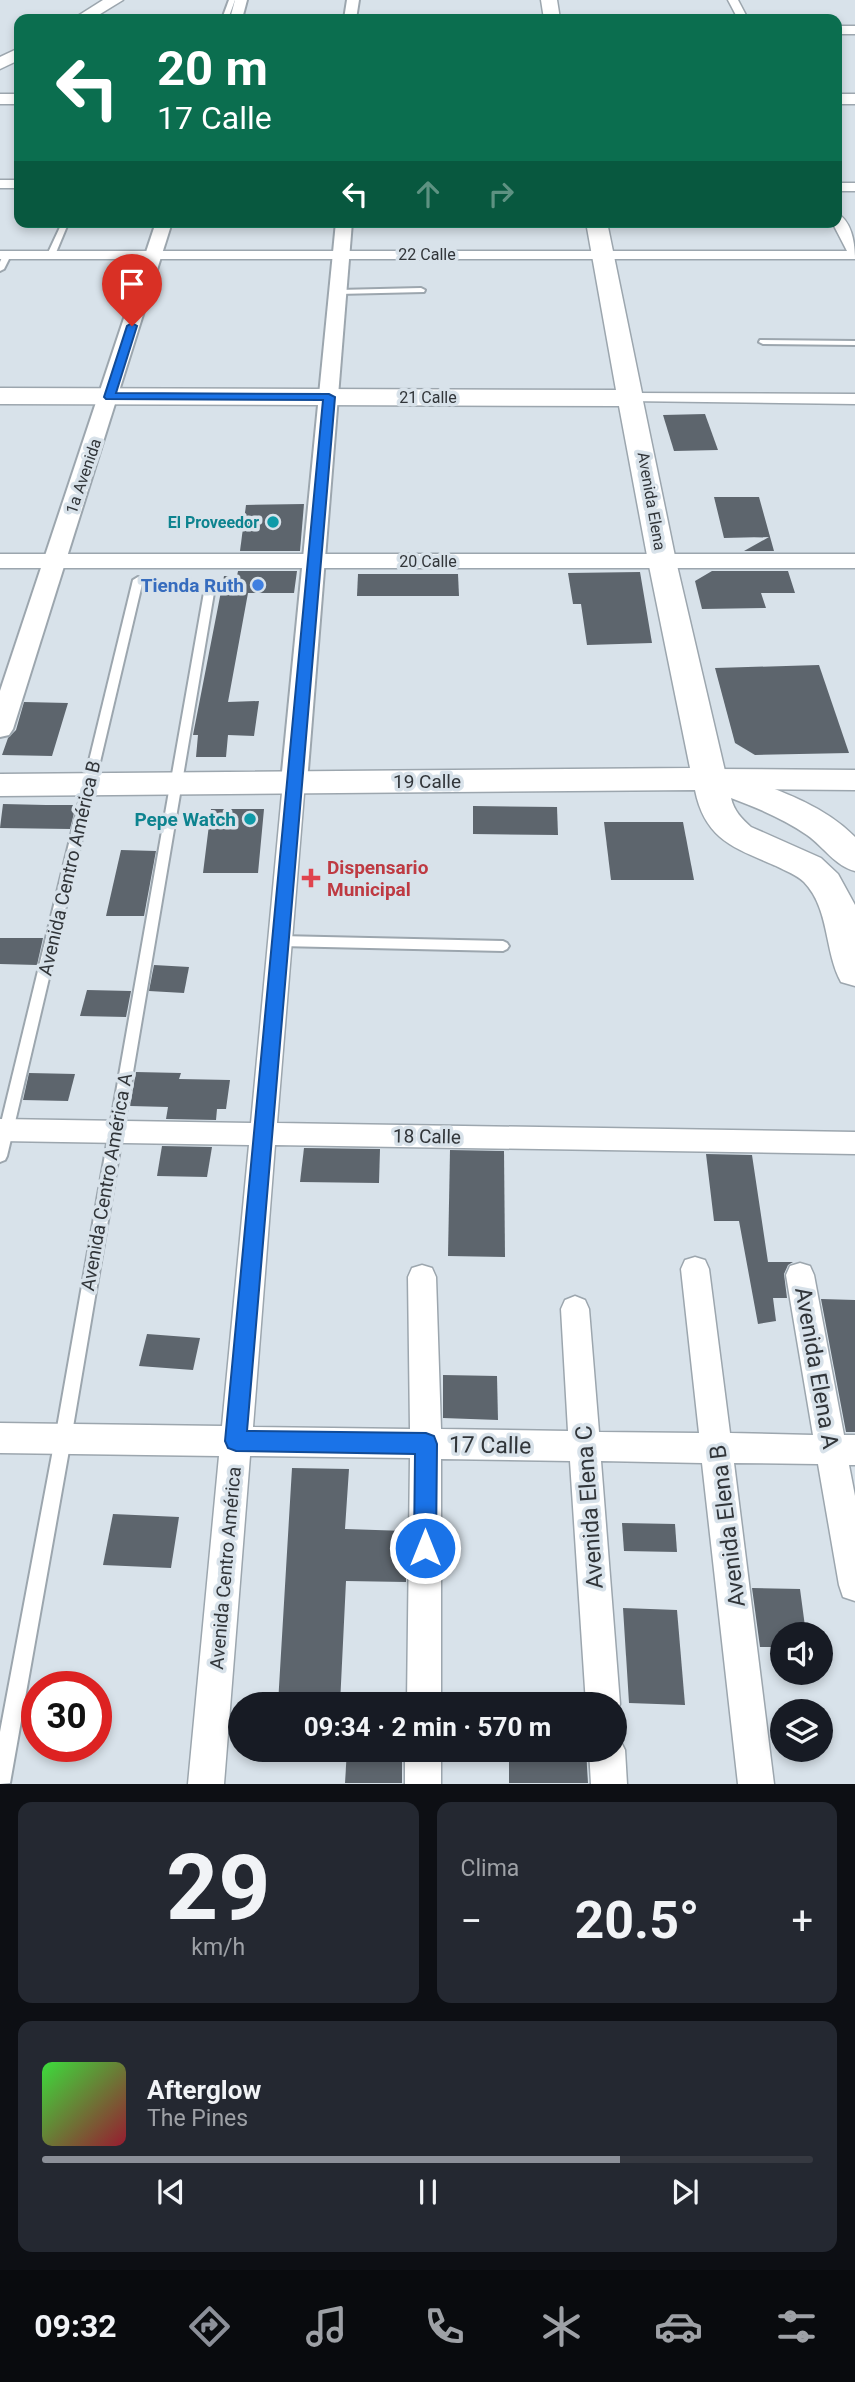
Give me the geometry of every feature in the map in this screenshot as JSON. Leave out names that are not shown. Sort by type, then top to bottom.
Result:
[{"type":"main road","points":[[90,14],[115,0]]},
{"type":"main road","name":"Avenida Elena","points":[[597,228],[633,398],[662,561],[721,819],[755,846],[816,870],[831,892],[855,972]]},
{"type":"main road","name":"21 Calle","points":[[0,396],[633,398]]},
{"type":"main road","name":"20 Calle","points":[[0,561],[855,561]]},
{"type":"main road","points":[[712,779],[783,803],[806,816],[845,846],[855,859]]},
{"type":"main road","name":"19 Calle","points":[[0,785],[855,780]]},
{"type":"street","name":"1a Avenida","points":[[0,729],[162,228]]},
{"type":"street","name":"Avenida Centro América","points":[[206,1783],[344,228]]},
{"type":"street","points":[[842,228],[855,255]]},
{"type":"street","name":"22 Calle","points":[[3,255],[855,255]]},
{"type":"street","name":"21 Calle","points":[[633,398],[855,399]]},
{"type":"street","name":"18 Calle","points":[[3,1130],[855,1143]]},
{"type":"street","name":"Avenida Elena B","points":[[695,1269],[756,1783]]},
{"type":"street","name":"Avenida Elena A","points":[[800,1275],[843,1450],[855,1585]]},
{"type":"street","points":[[422,1277],[426,1444],[424,1692]]},
{"type":"street","name":"Avenida Elena C","points":[[575,1309],[602,1692]]},
{"type":"street","name":"17 Calle","points":[[0,1438],[843,1450]]},
{"type":"street","points":[[423,1762],[423,1783]]},
{"type":"street","points":[[608,1762],[609,1783]]},
{"type":"lane","points":[[51,255],[62,228]]},
{"type":"lane","points":[[0,269],[3,255]]},
{"type":"lane","points":[[338,292],[421,290]]},
{"type":"lane","points":[[763,342],[855,343]]},
{"type":"lane","name":"Avenida Centro América B","points":[[0,1156],[3,1130],[138,580]]},
{"type":"lane","name":"Avenida Centro América A","points":[[0,1783],[63,1439],[211,580]]},
{"type":"lane","points":[[280,941],[503,946]]},
{"type":"building","points":[[705,414],[718,450],[674,451],[663,415]]},
{"type":"building","points":[[714,497],[759,497],[774,551],[744,551],[769,537],[724,538]]},
{"type":"building","name":"El Proveedor","points":[[304,504],[300,551],[240,551],[246,505]]},
{"type":"building","points":[[238,571],[297,571],[294,593],[248,593],[228,702],[259,701],[254,736],[228,735],[226,757],[196,757],[198,735],[193,735],[224,576],[237,576]]},
{"type":"building","points":[[712,571],[788,571],[795,593],[761,593],[766,608],[702,609],[695,581]]},
{"type":"building","points":[[640,572],[652,643],[587,645],[581,604],[573,604],[568,573]]},
{"type":"building","points":[[358,574],[458,574],[459,596],[357,596]]},
{"type":"building","points":[[819,665],[849,753],[755,755],[735,743],[715,668]]},
{"type":"building","points":[[24,702],[68,703],[52,756],[2,755],[8,738],[16,730]]},
{"type":"building","points":[[3,804],[76,805],[70,829],[0,828]]},
{"type":"building","points":[[473,806],[557,807],[558,835],[473,834]]},
{"type":"building","points":[[211,809],[264,809],[258,873],[203,873]]},
{"type":"building","points":[[604,822],[683,822],[694,880],[611,880]]},
{"type":"building","points":[[121,850],[156,851],[144,916],[106,916]]},
{"type":"building","points":[[0,938],[43,938],[37,965],[0,964]]},
{"type":"building","points":[[154,965],[189,967],[184,993],[149,991]]},
{"type":"building","points":[[87,990],[131,991],[126,1017],[80,1016]]},
{"type":"building","points":[[136,1072],[181,1073],[179,1079],[230,1080],[226,1109],[217,1109],[216,1120],[166,1119],[168,1107],[130,1106]]},
{"type":"building","points":[[29,1073],[75,1074],[68,1101],[23,1100]]},
{"type":"building","points":[[162,1146],[212,1147],[207,1177],[157,1176]]},
{"type":"building","points":[[304,1148],[380,1149],[379,1183],[300,1182]]},
{"type":"building","points":[[450,1150],[504,1151],[505,1257],[448,1256]]},
{"type":"building","points":[[706,1154],[752,1155],[768,1262],[793,1262],[788,1265],[784,1274],[787,1298],[773,1298],[776,1321],[758,1324],[739,1221],[714,1221]]},
{"type":"building","points":[[821,1299],[855,1300],[855,1432],[846,1432]]},
{"type":"building","points":[[147,1334],[200,1338],[193,1370],[139,1366]]},
{"type":"building","points":[[443,1375],[497,1376],[498,1420],[443,1418]]},
{"type":"building","points":[[292,1468],[349,1469],[345,1529],[406,1531],[406,1582],[346,1581],[341,1692],[279,1692]]},
{"type":"building","points":[[113,1514],[179,1517],[171,1568],[103,1565]]},
{"type":"building","points":[[622,1523],[675,1524],[677,1552],[624,1551]]},
{"type":"building","points":[[752,1588],[800,1589],[804,1622],[770,1622],[770,1647],[760,1647]]},
{"type":"building","points":[[623,1608],[677,1610],[685,1705],[629,1703]]},
{"type":"building","points":[[346,1762],[402,1762],[402,1783],[345,1783]]},
{"type":"building","points":[[509,1762],[587,1762],[588,1783],[509,1783]]},
{"type":"place","name":"El Proveedor","points":[[273,522]]},
{"type":"place","name":"Tienda Ruth","points":[[258,585]]},
{"type":"place","name":"Pepe Watch","points":[[250,819]]},
{"type":"place","name":"Dispensario Municipal","points":[[311,878]]},
{"type":"route","points":[[132,326],[109,397],[329,397],[236,1441],[426,1444],[425,1548]]}]
